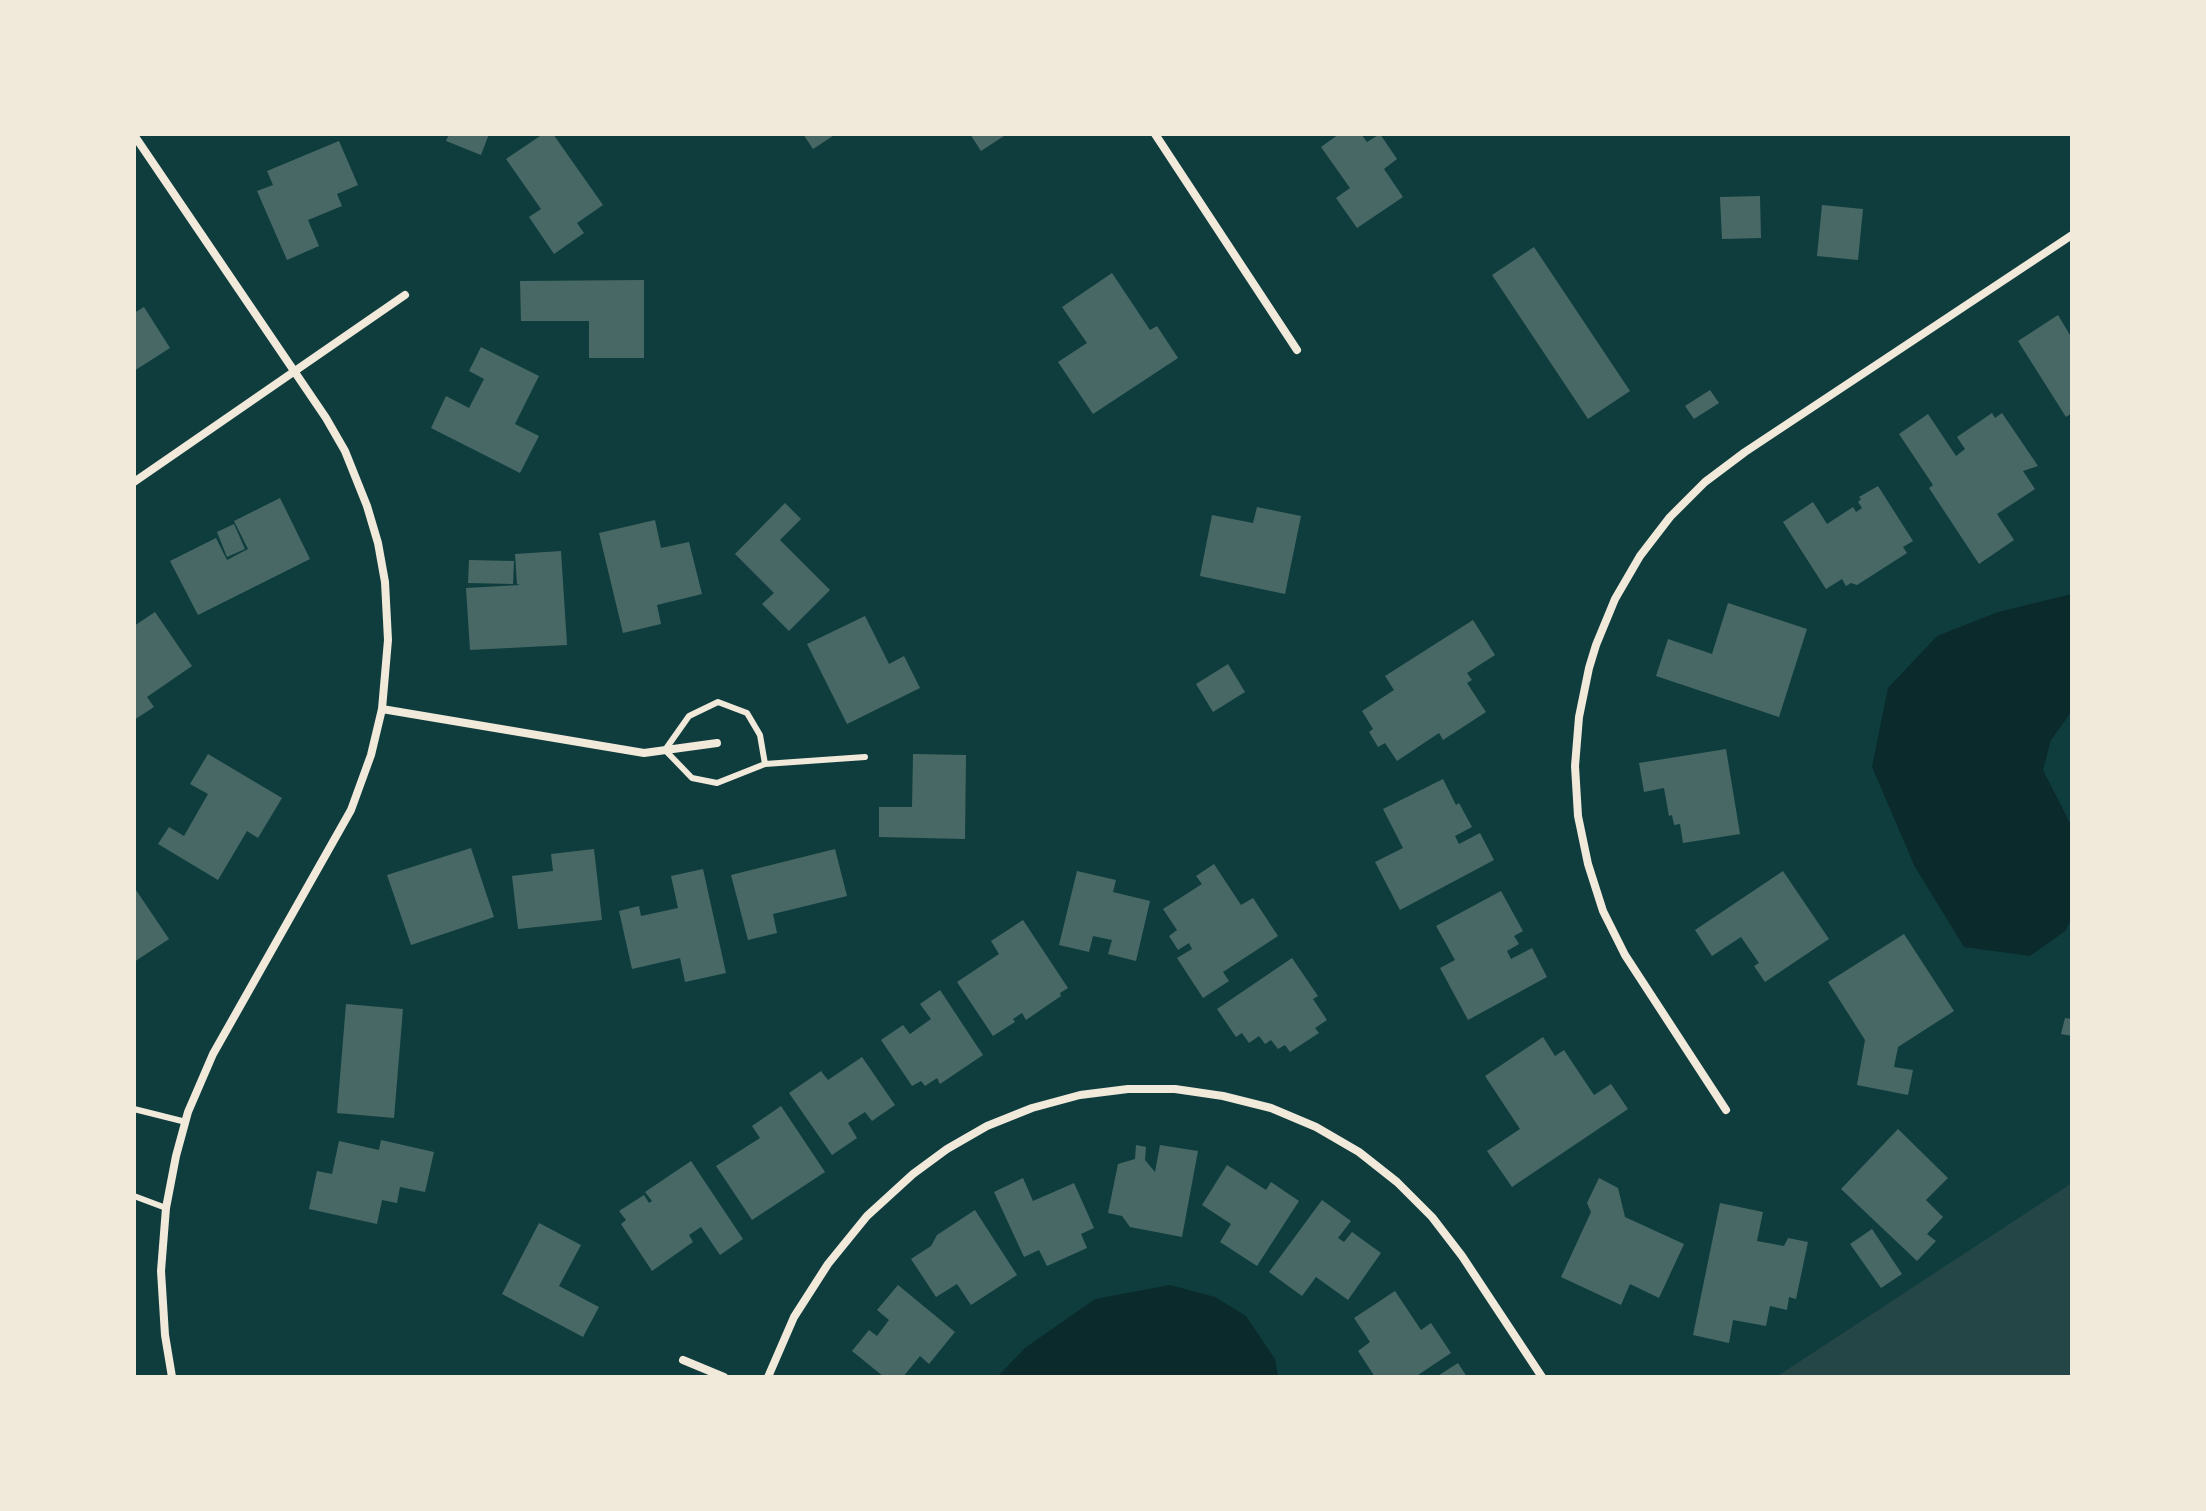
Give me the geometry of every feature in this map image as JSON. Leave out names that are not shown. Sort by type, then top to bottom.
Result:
[{"type":"street","points":[[1155,134],[1297,350]]},
{"type":"street","points":[[134,135],[294,370],[345,451],[378,543],[385,582],[388,640],[382,709],[371,755],[351,810],[213,1054],[176,1156],[166,1208],[161,1271],[165,1335],[172,1377]]},
{"type":"street","points":[[1726,1110],[1625,955],[1603,911],[1588,864],[1578,816],[1575,766],[1579,717],[1596,645],[1615,599],[1640,556],[1670,517],[1705,482],[1745,452],[2072,235]]},
{"type":"street","points":[[134,482],[405,295]]},
{"type":"street","points":[[382,709],[644,753],[717,743]]},
{"type":"street","points":[[768,1377],[794,1317],[828,1264],[867,1216],[913,1174],[947,1149],[987,1126],[1032,1108],[1080,1095],[1128,1089],[1175,1089],[1223,1096],[1271,1108],[1316,1127],[1359,1152],[1397,1182],[1432,1217],[1462,1256],[1542,1377]]},
{"type":"street","points":[[683,1360],[724,1377]]},
{"type":"lane","points":[[765,764],[760,735],[747,713],[718,702],[689,716],[665,750],[692,778],[717,783],[765,764],[865,757]]},
{"type":"lane","points":[[134,1109],[186,1122]]},
{"type":"lane","points":[[134,1196],[166,1208]]},
{"type":"shaded area","points":[[2072,594],[2072,711],[2051,740],[2043,770],[2072,827],[2072,918],[2065,931],[2030,956],[1964,947],[1915,867],[1872,767],[1888,688],[1937,636],[1998,612]]},
{"type":"shaded area","points":[[2072,1183],[2072,1377],[1776,1377]]},
{"type":"shaded area","points":[[1170,1285],[1215,1297],[1246,1316],[1275,1359],[1278,1376],[997,1377],[1025,1348],[1095,1299]]},
{"type":"building","points":[[449,134],[489,134],[481,155],[446,141]]},
{"type":"building","points":[[543,134],[553,134],[603,205],[577,223],[584,233],[554,254],[529,217],[541,209],[506,159]]},
{"type":"building","points":[[803,134],[836,134],[813,149]]},
{"type":"building","points":[[970,134],[1007,134],[981,151]]},
{"type":"building","points":[[1339,134],[1361,134],[1367,142],[1380,134],[1397,159],[1384,169],[1403,197],[1357,228],[1336,198],[1350,188],[1321,147]]},
{"type":"building","points":[[339,141],[358,185],[337,194],[342,206],[308,220],[319,246],[287,260],[257,191],[273,185],[267,171]]},
{"type":"building","points":[[1760,196],[1761,238],[1722,239],[1720,197]]},
{"type":"building","points":[[1822,205],[1863,209],[1858,260],[1817,256]]},
{"type":"building","points":[[1534,247],[1630,391],[1588,419],[1492,275]]},
{"type":"building","points":[[1112,273],[1150,330],[1157,326],[1178,358],[1093,414],[1058,362],[1087,343],[1062,307]]},
{"type":"building","points":[[644,280],[644,358],[589,358],[589,321],[521,321],[520,281]]},
{"type":"building","points":[[144,307],[170,348],[134,371],[134,313]]},
{"type":"building","points":[[2058,315],[2072,334],[2072,413],[2066,417],[2018,341]]},
{"type":"building","points":[[481,347],[539,376],[515,424],[539,436],[520,473],[431,428],[446,396],[469,408],[484,379],[469,371]]},
{"type":"building","points":[[1710,390],[1719,403],[1694,419],[1685,406]]},
{"type":"building","points":[[1992,413],[1995,418],[2002,413],[2038,466],[2023,471],[2035,489],[1997,514],[2014,540],[1979,564],[1929,488],[1933,485],[1899,434],[1928,414],[1956,456],[1965,449],[1957,437]]},
{"type":"building","points":[[1878,486],[1913,541],[1903,547],[1907,553],[1857,585],[1851,583],[1846,586],[1842,579],[1826,589],[1783,522],[1813,502],[1827,524],[1853,507],[1856,512],[1862,508],[1859,497]]},
{"type":"building","points":[[280,498],[310,559],[198,615],[170,561],[216,538],[227,560],[248,549],[234,521]]},
{"type":"building","points":[[785,503],[801,519],[780,540],[830,590],[789,631],[762,604],[774,593],[735,554]]},
{"type":"building","points":[[1257,507],[1301,516],[1285,594],[1200,576],[1212,515],[1253,523]]},
{"type":"building","points":[[655,520],[661,548],[689,542],[702,594],[657,605],[661,624],[623,633],[599,533]]},
{"type":"building","points":[[234,524],[245,549],[227,557],[217,532]]},
{"type":"building","points":[[561,551],[567,645],[470,650],[466,588],[520,585],[517,584],[515,554]]},
{"type":"building","points":[[469,560],[514,561],[513,584],[468,583]]},
{"type":"building","points":[[1728,603],[1807,629],[1779,717],[1656,676],[1668,639],[1712,654]]},
{"type":"building","points":[[155,612],[192,666],[147,697],[154,707],[134,720],[134,626]]},
{"type":"building","points":[[865,616],[889,664],[904,656],[920,688],[847,724],[807,644]]},
{"type":"building","points":[[1473,620],[1495,655],[1467,673],[1472,680],[1467,683],[1486,712],[1443,740],[1439,733],[1397,761],[1385,743],[1378,747],[1369,732],[1373,729],[1362,711],[1394,690],[1385,676]]},
{"type":"building","points":[[1228,664],[1245,692],[1213,712],[1196,684]]},
{"type":"building","points":[[1726,749],[1740,834],[1683,843],[1680,824],[1674,825],[1672,815],[1669,816],[1664,788],[1644,792],[1639,763]]},
{"type":"building","points":[[208,754],[282,798],[258,838],[247,831],[218,880],[158,844],[169,827],[184,836],[208,794],[190,784]]},
{"type":"building","points":[[913,754],[966,755],[965,839],[879,837],[879,807],[912,807]]},
{"type":"building","points":[[1443,779],[1472,827],[1455,836],[1459,844],[1480,833],[1494,860],[1400,910],[1375,862],[1403,848],[1383,809]]},
{"type":"building","points":[[471,848],[494,917],[411,945],[387,875]]},
{"type":"building","points":[[594,849],[602,920],[518,929],[512,876],[553,871],[551,854]]},
{"type":"building","points":[[835,849],[847,896],[773,914],[777,933],[748,940],[731,875]]},
{"type":"building","points":[[1214,864],[1241,905],[1253,898],[1278,936],[1223,972],[1229,981],[1203,998],[1177,958],[1192,949],[1189,943],[1178,950],[1169,936],[1177,930],[1163,909],[1202,884],[1196,876]]},
{"type":"building","points":[[703,869],[726,973],[685,982],[680,958],[632,969],[619,911],[639,906],[641,916],[678,908],[671,876]]},
{"type":"building","points":[[1077,871],[1116,880],[1113,892],[1150,901],[1136,961],[1108,954],[1112,940],[1093,936],[1089,952],[1059,945]]},
{"type":"building","points":[[1783,871],[1829,939],[1765,982],[1754,966],[1759,963],[1741,937],[1712,956],[1695,930]]},
{"type":"building","points":[[134,887],[169,939],[134,962]]},
{"type":"building","points":[[1501,891],[1523,931],[1514,936],[1519,944],[1507,951],[1511,959],[1532,948],[1547,977],[1468,1020],[1440,968],[1455,960],[1436,926]]},
{"type":"building","points":[[1023,920],[1068,988],[1026,1020],[1022,1013],[1013,1019],[1015,1022],[993,1036],[957,982],[999,954],[991,941]]},
{"type":"building","points":[[1904,934],[1954,1011],[1898,1047],[1894,1067],[1913,1070],[1908,1095],[1857,1085],[1865,1040],[1828,982]]},
{"type":"building","points":[[1292,958],[1318,996],[1313,999],[1327,1020],[1315,1028],[1319,1033],[1290,1052],[1285,1045],[1278,1049],[1271,1040],[1265,1044],[1259,1036],[1249,1043],[1242,1033],[1236,1037],[1217,1009]]},
{"type":"building","points":[[940,990],[983,1055],[940,1084],[937,1078],[925,1086],[921,1081],[912,1086],[881,1040],[903,1025],[910,1034],[931,1019],[920,1004]]},
{"type":"building","points":[[346,1004],[403,1009],[394,1118],[337,1113]]},
{"type":"building","points":[[2065,1018],[2072,1019],[2072,1036],[2061,1034]]},
{"type":"building","points":[[1543,1037],[1555,1056],[1564,1050],[1594,1095],[1611,1084],[1628,1109],[1512,1187],[1487,1151],[1520,1129],[1485,1076]]},
{"type":"building","points":[[862,1057],[895,1105],[872,1121],[865,1112],[848,1123],[857,1138],[832,1155],[789,1093],[821,1071],[828,1080]]},
{"type":"building","points":[[781,1106],[825,1172],[752,1220],[716,1166],[760,1138],[752,1126]]},
{"type":"building","points":[[1898,1129],[1948,1178],[1926,1200],[1943,1217],[1927,1234],[1936,1241],[1917,1261],[1841,1189]]},
{"type":"building","points":[[381,1140],[434,1152],[425,1192],[400,1187],[397,1203],[382,1200],[377,1224],[309,1209],[317,1171],[332,1174],[339,1141],[379,1150]]},
{"type":"building","points":[[1136,1145],[1146,1147],[1145,1160],[1155,1172],[1160,1145],[1198,1151],[1182,1237],[1130,1227],[1122,1216],[1108,1213],[1118,1164],[1135,1159]]},
{"type":"building","points":[[691,1161],[743,1239],[720,1255],[701,1227],[689,1235],[693,1242],[652,1271],[621,1224],[626,1220],[619,1211],[644,1195],[649,1203],[652,1201],[645,1192]]},
{"type":"building","points":[[1227,1165],[1266,1190],[1271,1182],[1299,1201],[1257,1266],[1220,1242],[1231,1224],[1202,1205]]},
{"type":"building","points":[[1023,1178],[1033,1201],[1074,1183],[1094,1228],[1081,1234],[1087,1248],[1047,1266],[1039,1250],[1024,1257],[994,1192]]},
{"type":"building","points":[[1599,1178],[1618,1188],[1625,1217],[1684,1244],[1659,1298],[1630,1284],[1621,1305],[1561,1277],[1591,1212],[1587,1203]]},
{"type":"building","points":[[1322,1200],[1351,1221],[1338,1238],[1344,1242],[1352,1232],[1381,1253],[1348,1300],[1316,1277],[1302,1296],[1269,1272]]},
{"type":"building","points":[[1720,1203],[1763,1212],[1757,1241],[1784,1246],[1788,1238],[1808,1242],[1796,1299],[1789,1297],[1787,1310],[1770,1306],[1766,1326],[1733,1320],[1729,1343],[1693,1335]]},
{"type":"building","points":[[975,1210],[1017,1275],[971,1305],[957,1284],[936,1297],[911,1259],[931,1246],[937,1235]]},
{"type":"building","points":[[539,1223],[581,1245],[559,1286],[599,1307],[583,1337],[502,1294]]},
{"type":"building","points":[[1872,1229],[1902,1274],[1881,1288],[1850,1244]]},
{"type":"building","points":[[898,1285],[955,1332],[929,1364],[920,1356],[903,1377],[884,1377],[852,1351],[869,1330],[877,1336],[889,1320],[877,1310]]},
{"type":"building","points":[[1395,1291],[1421,1330],[1431,1323],[1451,1353],[1415,1377],[1375,1377],[1358,1351],[1370,1342],[1354,1318]]},
{"type":"building","points":[[1458,1363],[1467,1377],[1436,1377]]}]
